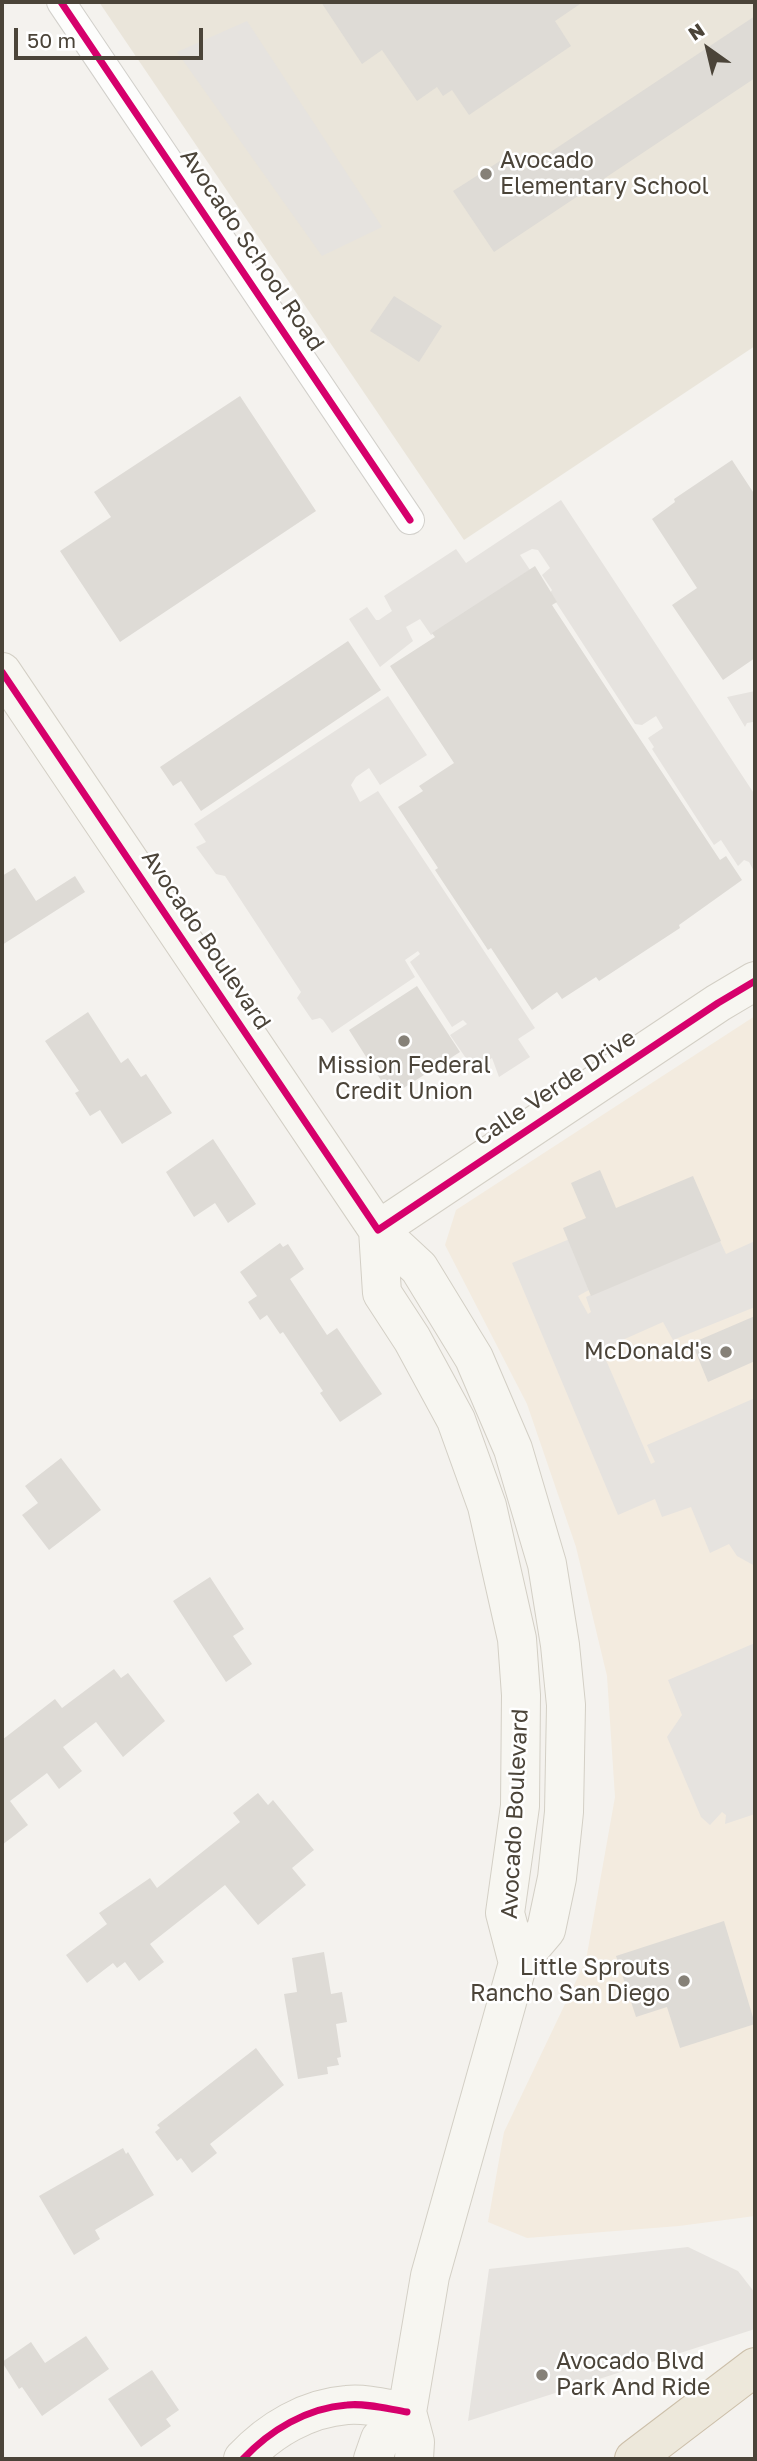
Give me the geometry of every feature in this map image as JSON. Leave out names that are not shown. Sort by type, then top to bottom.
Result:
[{"type":"highway","points":[[634,2459],[755,2367]]},
{"type":"main road","name":"Avocado Boulevard","points":[[2,672],[378,1230],[419,1268],[474,1358],[513,1449],[547,1564],[566,1705],[564,1812],[557,1878],[546,1930],[518,1963],[430,2276],[407,2412],[415,2442],[414,2459]]},
{"type":"main road","name":"Calle Verde Drive","points":[[378,1230],[755,981]]},
{"type":"main road","name":"Avocado Boulevard","points":[[378,1230],[382,1293],[412,1339],[456,1420],[487,1506],[517,1639],[521,1695],[520,1806],[505,1913],[518,1963]]},
{"type":"main road","points":[[472,1466],[485,1470],[496,1484],[530,1599],[539,1615],[559,1639]]},
{"type":"main road","points":[[521,1695],[531,1704],[539,1721],[537,1816],[541,1835],[560,1850]]},
{"type":"main road","points":[[243,2459],[286,2424],[328,2408],[349,2404],[407,2412]]},
{"type":"main road","points":[[373,2459],[380,2439],[407,2412]]},
{"type":"street","name":"Avocado School Road","points":[[61,2],[410,520]]},
{"type":"shaded area","name":"Avocado Elementary School","points":[[99,2],[755,2],[755,346],[464,540]]},
{"type":"shaded area","points":[[247,21],[382,227],[322,256],[177,52]]},
{"type":"shaded area","points":[[561,500],[755,795],[755,873],[749,862],[744,860],[738,866],[721,840],[714,845],[652,749],[654,747],[648,738],[663,728],[656,716],[642,725],[635,724],[550,593],[552,590],[542,575],[550,568],[538,550],[532,549],[520,555],[530,570],[431,635],[420,619],[406,627],[413,641],[380,667],[349,619],[367,607],[376,620],[379,620],[392,611],[384,596],[456,549],[466,563]]},
{"type":"shaded area","points":[[755,691],[755,730],[753,722],[747,723],[745,727],[727,697]]},
{"type":"shaded area","points":[[388,696],[427,755],[380,785],[369,768],[356,777],[351,785],[360,802],[378,791],[535,1028],[518,1039],[530,1057],[499,1077],[492,1058],[479,1067],[472,1067],[450,1035],[467,1024],[463,1020],[452,1027],[410,962],[420,954],[418,951],[405,960],[415,977],[332,1033],[320,1018],[312,1020],[297,998],[301,992],[225,876],[216,874],[196,847],[206,842],[194,824]]},
{"type":"shaded area","points":[[755,1016],[755,2216],[679,2226],[527,2238],[488,2222],[504,2132],[586,1960],[615,1797],[607,1676],[576,1547],[527,1404],[445,1245],[456,1210]]},
{"type":"shaded area","points":[[577,1236],[596,1286],[578,1296],[588,1314],[591,1312],[586,1297],[719,1239],[726,1254],[755,1241],[755,1307],[673,1340],[663,1322],[609,1346],[605,1352],[606,1360],[651,1464],[655,1462],[647,1445],[755,1398],[755,1566],[737,1556],[729,1544],[710,1553],[691,1507],[662,1517],[655,1499],[618,1515],[512,1263]]},
{"type":"shaded area","points":[[755,1643],[755,1814],[725,1824],[726,1815],[722,1812],[710,1825],[701,1817],[667,1737],[682,1715],[668,1680]]},
{"type":"shaded area","name":"Avocado Blvd Park And Ride","points":[[688,2247],[738,2271],[755,2293],[755,2329],[468,2421],[489,2269]]},
{"type":"building","points":[[321,2],[583,2],[555,21],[571,46],[469,115],[452,90],[443,96],[437,87],[417,101],[382,50],[362,64]]},
{"type":"building","points":[[755,16],[755,78],[494,252],[453,191],[511,154],[522,171]]},
{"type":"building","points":[[394,296],[442,326],[419,362],[370,331]]},
{"type":"building","points":[[240,396],[316,511],[120,642],[60,551],[111,517],[94,492]]},
{"type":"building","points":[[732,460],[755,495],[755,658],[723,680],[672,605],[697,588],[652,519],[675,502],[674,499]]},
{"type":"building","points":[[535,566],[557,602],[552,605],[640,739],[720,860],[726,856],[742,880],[679,925],[680,928],[599,981],[596,977],[562,999],[557,992],[532,1010],[435,870],[438,868],[398,807],[423,791],[419,786],[454,763],[390,666],[435,637],[432,633]]},
{"type":"building","points":[[348,641],[381,690],[201,811],[181,781],[173,786],[160,767]]},
{"type":"building","points":[[15,868],[36,901],[75,876],[85,892],[2,945],[2,876]]},
{"type":"building","name":"Mission Federal Credit Union","points":[[417,986],[460,1052],[391,1096],[349,1030]]},
{"type":"building","points":[[88,1012],[121,1063],[128,1058],[141,1077],[146,1074],[172,1113],[122,1144],[100,1110],[90,1116],[75,1093],[79,1091],[45,1041]]},
{"type":"building","points":[[213,1139],[256,1204],[228,1223],[215,1203],[194,1217],[166,1172]]},
{"type":"building","points":[[600,1170],[616,1208],[693,1176],[721,1241],[591,1296],[563,1228],[586,1218],[571,1183]]},
{"type":"building","points":[[280,1243],[283,1247],[288,1244],[304,1269],[290,1279],[327,1335],[337,1328],[382,1394],[340,1422],[320,1393],[323,1391],[283,1332],[280,1334],[267,1315],[260,1320],[248,1302],[257,1296],[240,1272]]},
{"type":"building","name":"McDonald's","points":[[755,1316],[755,1361],[708,1382],[692,1343]]},
{"type":"building","points":[[61,1458],[101,1510],[49,1550],[22,1515],[38,1503],[25,1486]]},
{"type":"building","points":[[210,1577],[244,1629],[233,1636],[252,1664],[226,1682],[173,1601]]},
{"type":"building","points":[[114,1669],[121,1678],[128,1673],[165,1721],[123,1757],[96,1722],[63,1747],[82,1771],[59,1789],[47,1773],[10,1801],[28,1825],[2,1845],[2,1740],[55,1699],[62,1708]]},
{"type":"building","points":[[258,1793],[268,1805],[273,1800],[314,1850],[292,1868],[306,1885],[258,1925],[225,1885],[150,1944],[164,1962],[139,1981],[125,1962],[117,1968],[113,1963],[87,1983],[66,1955],[107,1924],[99,1913],[150,1878],[157,1888],[240,1822],[233,1813]]},
{"type":"building","name":"Little Sprouts Rancho San Diego","points":[[724,1921],[755,2024],[680,2048],[667,2007],[636,2017],[616,1956]]},
{"type":"building","points":[[324,1952],[331,1994],[342,1992],[347,2022],[336,2024],[341,2057],[337,2058],[339,2065],[327,2067],[328,2074],[298,2079],[284,1994],[297,1992],[292,1958]]},
{"type":"building","points":[[256,2048],[284,2085],[210,2144],[217,2153],[192,2173],[181,2158],[177,2161],[155,2132],[160,2128],[157,2125]]},
{"type":"building","points":[[123,2148],[154,2195],[95,2230],[100,2239],[74,2255],[39,2196]]},
{"type":"building","points":[[86,2336],[109,2369],[42,2416],[22,2387],[19,2389],[2,2362],[31,2342],[45,2363]]},
{"type":"building","points":[[152,2370],[179,2410],[166,2419],[171,2426],[141,2447],[108,2399]]},
{"type":"cycle path","points":[[61,2],[410,520]]},
{"type":"cycle path","points":[[2,672],[378,1230],[755,981]]},
{"type":"cycle path","points":[[243,2459],[277,2430],[318,2411],[354,2405],[407,2412]]},
{"type":"place","name":"Avocado Elementary School","points":[[486,174]]},
{"type":"place","name":"Mission Federal Credit Union","points":[[404,1041]]},
{"type":"place","name":"McDonald's","points":[[726,1352]]},
{"type":"place","name":"Little Sprouts Rancho San Diego","points":[[684,1981]]},
{"type":"place","name":"Avocado Blvd Park And Ride","points":[[542,2375]]}]
